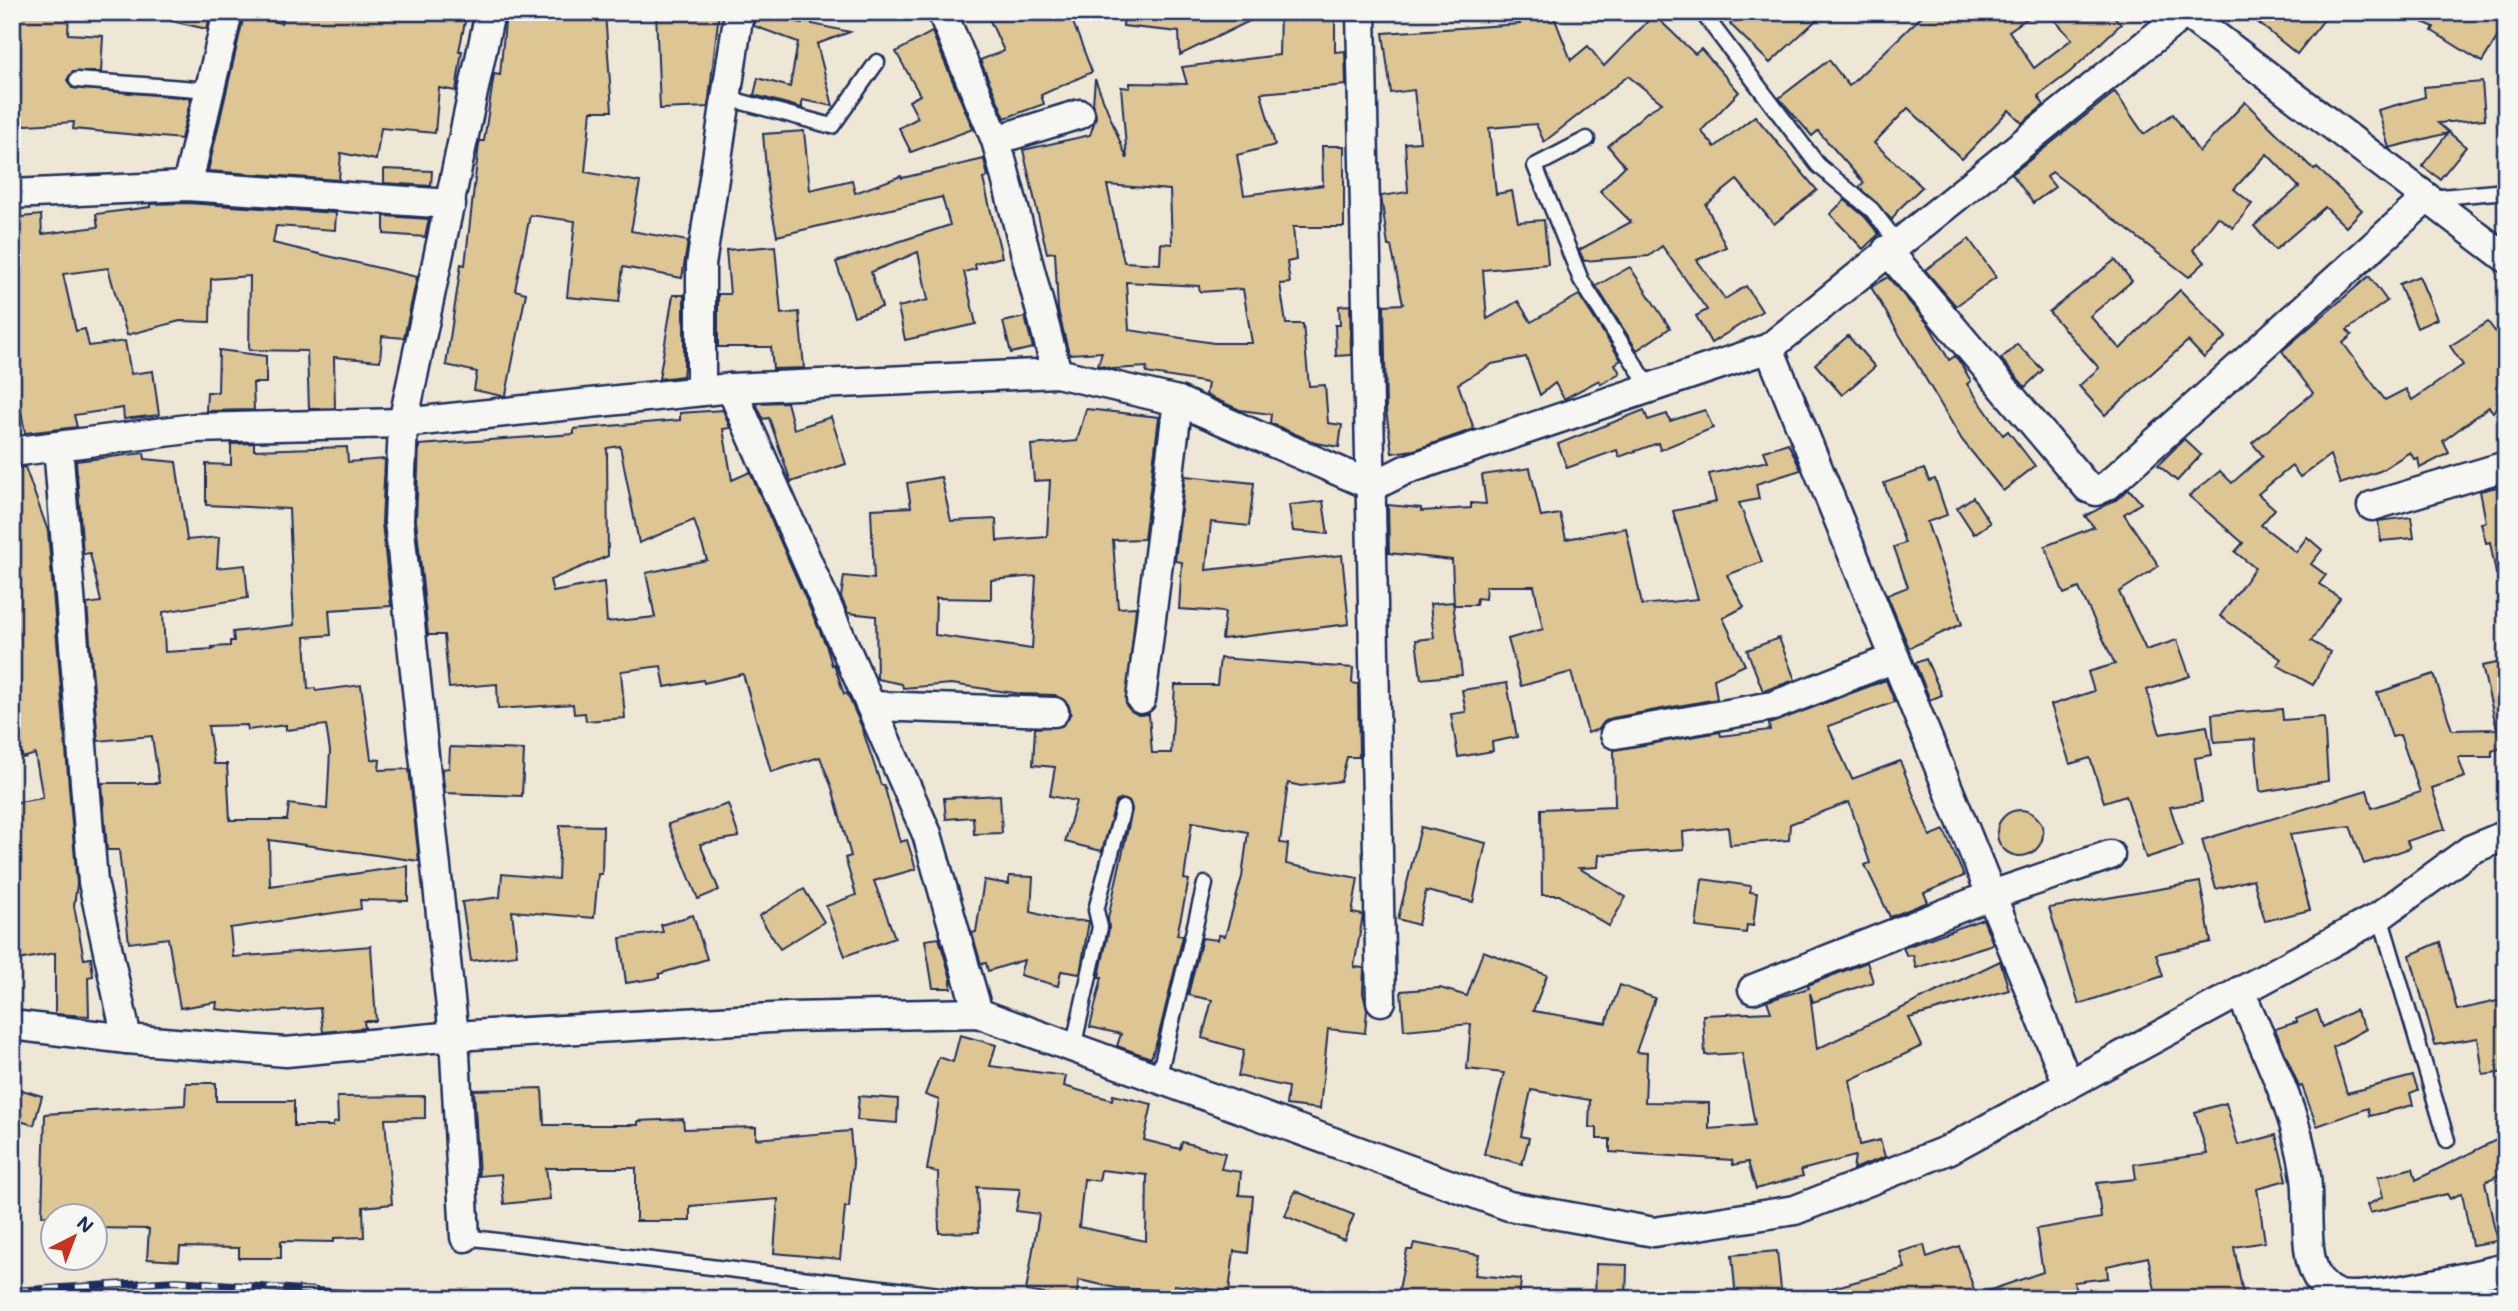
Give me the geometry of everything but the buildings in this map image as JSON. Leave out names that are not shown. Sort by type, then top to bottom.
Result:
[{"type":"street","points":[[187,186],[228,12]]},
{"type":"street","points":[[465,1237],[454,1036],[399,522],[403,423],[490,12]]},
{"type":"street","points":[[701,391],[701,265],[738,12]]},
{"type":"street","points":[[942,12],[996,140],[1057,373]]},
{"type":"street","points":[[1361,12],[1373,486],[1381,1001]]},
{"type":"street","points":[[1373,486],[1405,470],[1769,348],[1892,246],[2185,13],[2506,258]]},
{"type":"street","points":[[996,140],[1080,114]]},
{"type":"street","points":[[12,194],[187,186],[451,204]]},
{"type":"street","points":[[1892,246],[2088,488],[2096,491],[2108,485],[2427,198]]},
{"type":"street","points":[[1769,348],[2068,1084]]},
{"type":"street","points":[[12,452],[195,428],[403,423],[731,388],[1057,373],[1178,401],[1373,486]]},
{"type":"street","points":[[731,388],[927,834],[978,1013]]},
{"type":"street","points":[[1141,699],[1178,401]]},
{"type":"street","points":[[58,446],[93,882],[127,1039]]},
{"type":"street","points":[[2372,506],[2506,466]]},
{"type":"street","points":[[1615,734],[1773,706],[1895,658]]},
{"type":"street","points":[[871,706],[1055,712]]},
{"type":"street","points":[[14,1019],[127,1039],[286,1052],[454,1036],[790,1017],[978,1013],[1509,1206],[1654,1232],[1795,1210],[1948,1150],[2380,916],[2469,850],[2506,835]]},
{"type":"street","points":[[1753,989],[1992,895],[2110,855]]},
{"type":"street","points":[[2240,991],[2294,1119],[2307,1178],[2309,1255],[2319,1280],[2334,1293],[2361,1297],[2506,1268]]},
{"type":"lane","points":[[1702,12],[1818,165],[1872,210],[1892,246]]},
{"type":"lane","points":[[727,98],[832,126],[877,62]]},
{"type":"lane","points":[[77,80],[210,90]]},
{"type":"lane","points":[[1587,139],[1535,166],[1581,280],[1650,388]]},
{"type":"lane","points":[[2427,198],[2506,191]]},
{"type":"lane","points":[[1073,1048],[1100,927],[1096,910],[1123,808]]},
{"type":"lane","points":[[1158,1079],[1205,884]]},
{"type":"lane","points":[[2380,916],[2447,1140]]},
{"type":"lane","points":[[465,1237],[972,1299]]},
{"type":"railway","points":[[12,1291],[177,1281],[431,1299]]}]
